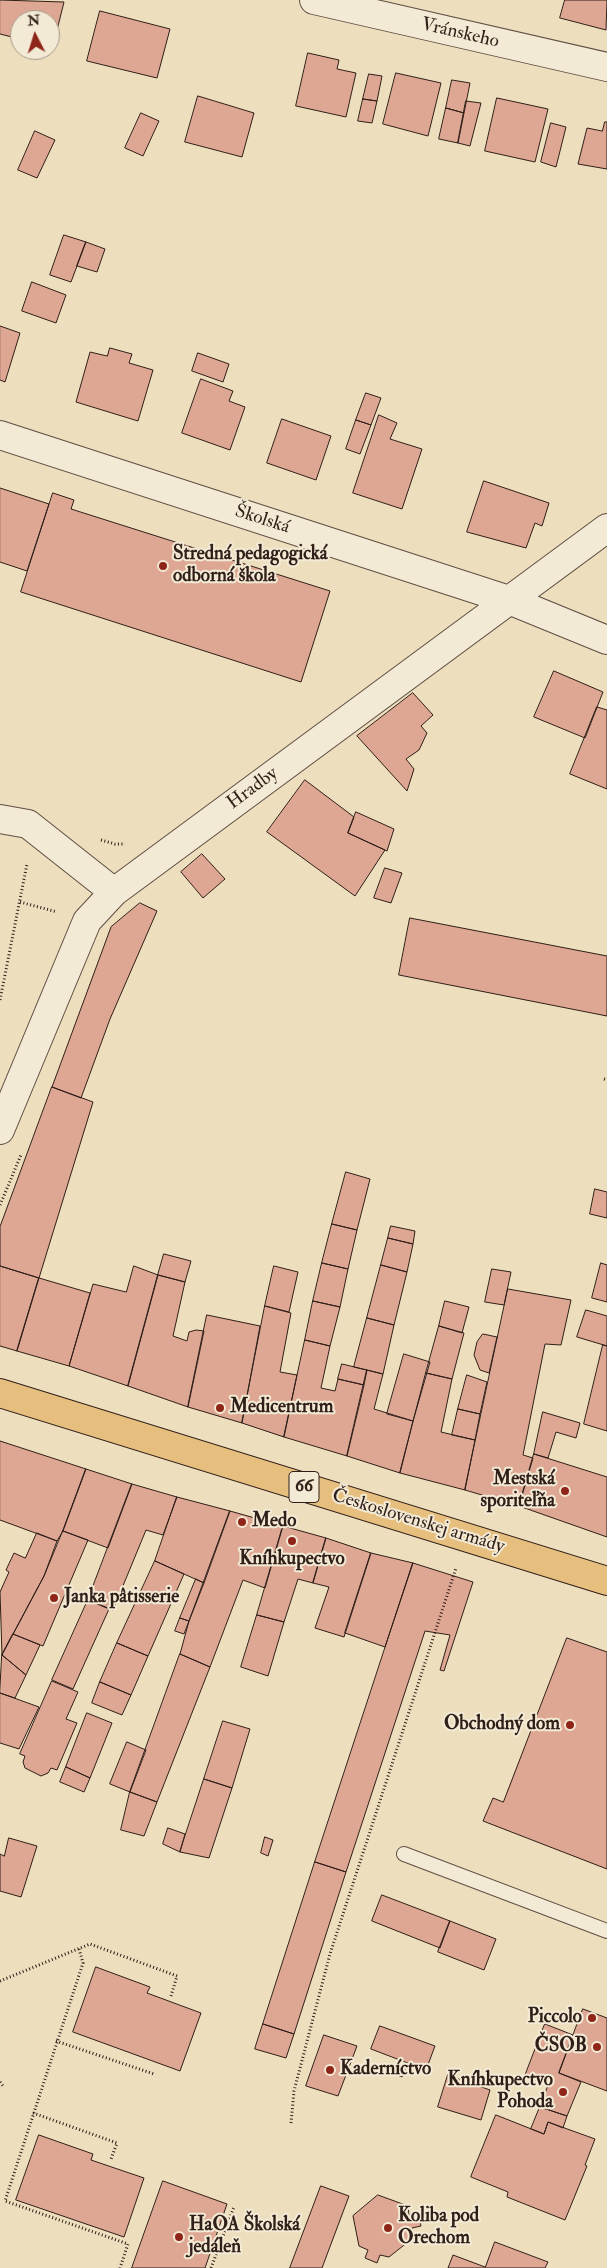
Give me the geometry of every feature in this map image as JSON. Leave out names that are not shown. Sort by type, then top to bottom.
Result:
[{"type":"main road","name":"Československej armády","points":[[0,1393],[607,1581]]},
{"type":"street","name":"Vránskeho","points":[[314,0],[607,67]]},
{"type":"street","name":"Školská","points":[[0,434],[509,600],[607,640]]},
{"type":"street","name":"Hradby","points":[[0,1130],[87,921],[114,892],[607,528]]},
{"type":"street","points":[[0,819],[28,824],[114,892]]},
{"type":"lane","points":[[404,1854],[607,1931]]},
{"type":"path","points":[[0,1000],[29,856]]},
{"type":"path","points":[[290,2123],[294,2091],[330,1954],[456,1565]]},
{"type":"path","points":[[0,1980],[90,1944],[177,1976],[170,1996]]},
{"type":"path","points":[[79,1949],[83,1963],[5,2201],[128,2244],[120,2268]]},
{"type":"path","points":[[56,2041],[154,2074]]},
{"type":"path","points":[[0,2082],[3,2086]]},
{"type":"path","points":[[33,2113],[117,2143],[111,2159]]},
{"type":"path","points":[[211,2268],[234,2207]]},
{"type":"building","points":[[0,0],[64,2],[60,18],[60,10],[10,10],[10,36],[0,34]]},
{"type":"building","points":[[565,0],[607,0],[606,30],[560,18]]},
{"type":"building","points":[[100,11],[170,29],[157,78],[87,61]]},
{"type":"building","points":[[308,53],[339,60],[337,69],[356,73],[346,117],[296,106]]},
{"type":"building","points":[[396,73],[441,83],[428,136],[383,124]]},
{"type":"building","points":[[369,74],[382,76],[377,101],[363,99]]},
{"type":"building","points":[[452,80],[470,83],[464,113],[446,108]]},
{"type":"building","points":[[198,96],[254,113],[242,157],[185,142]]},
{"type":"building","points":[[497,98],[548,109],[535,162],[485,151]]},
{"type":"building","points":[[363,99],[377,101],[372,123],[358,121]]},
{"type":"building","points":[[466,101],[481,103],[470,146],[458,143]]},
{"type":"building","points":[[446,108],[464,113],[458,143],[439,139]]},
{"type":"building","points":[[141,113],[159,121],[143,156],[125,148]]},
{"type":"building","points":[[605,122],[607,122],[607,169],[578,164],[587,128],[602,131]]},
{"type":"building","points":[[551,123],[566,127],[556,167],[541,162]]},
{"type":"building","points":[[35,131],[55,140],[37,178],[18,170]]},
{"type":"building","points":[[64,235],[86,242],[71,282],[50,275]]},
{"type":"building","points":[[86,242],[105,249],[97,272],[77,266]]},
{"type":"building","points":[[32,282],[66,295],[56,323],[22,311]]},
{"type":"building","points":[[0,326],[20,333],[5,382],[0,380]]},
{"type":"building","points":[[110,348],[132,354],[129,363],[153,370],[138,421],[76,402],[90,352],[107,356]]},
{"type":"building","points":[[198,353],[229,364],[223,382],[192,371]]},
{"type":"building","points":[[201,379],[233,391],[229,401],[245,407],[230,450],[182,433]]},
{"type":"building","points":[[366,393],[381,398],[371,425],[356,420]]},
{"type":"building","points":[[379,415],[397,423],[390,439],[422,449],[402,509],[353,493]]},
{"type":"building","points":[[282,419],[331,436],[316,480],[267,463]]},
{"type":"building","points":[[356,420],[371,425],[360,454],[346,449]]},
{"type":"building","points":[[484,481],[549,503],[542,526],[535,523],[526,548],[467,532]]},
{"type":"building","points":[[0,488],[49,504],[27,571],[0,562]]},
{"type":"building","points":[[53,493],[74,500],[71,509],[330,591],[301,682],[21,592]]},
{"type":"building","points":[[554,671],[603,692],[585,738],[534,717]]},
{"type":"building","points":[[413,693],[433,715],[421,726],[427,733],[419,750],[406,759],[414,769],[407,791],[357,736]]},
{"type":"building","points":[[597,707],[607,710],[607,789],[570,774]]},
{"type":"building","points":[[305,780],[354,817],[348,833],[385,850],[355,896],[267,832]]},
{"type":"building","points":[[356,812],[394,829],[387,851],[348,833]]},
{"type":"building","points":[[202,854],[225,879],[203,898],[181,872]]},
{"type":"building","points":[[385,868],[402,873],[391,903],[374,898]]},
{"type":"building","points":[[140,903],[157,911],[110,1019],[81,1098],[52,1087],[111,927]]},
{"type":"building","points":[[410,918],[607,956],[607,1016],[399,975]]},
{"type":"building","points":[[52,1087],[93,1102],[39,1278],[0,1266],[0,1227]]},
{"type":"building","points":[[346,1172],[370,1179],[357,1230],[332,1224]]},
{"type":"building","points":[[595,1189],[607,1192],[607,1218],[590,1214]]},
{"type":"building","points":[[332,1224],[357,1230],[348,1269],[322,1263]]},
{"type":"building","points":[[391,1226],[415,1231],[413,1244],[388,1238]]},
{"type":"building","points":[[388,1238],[413,1244],[407,1272],[381,1265]]},
{"type":"building","points":[[164,1254],[191,1261],[185,1282],[158,1275]]},
{"type":"building","points":[[322,1263],[348,1269],[340,1307],[313,1301]]},
{"type":"building","points":[[601,1263],[607,1265],[607,1302],[592,1298]]},
{"type":"building","points":[[381,1265],[407,1272],[394,1325],[367,1318]]},
{"type":"building","points":[[0,1266],[39,1278],[17,1351],[0,1346]]},
{"type":"building","points":[[134,1266],[158,1275],[128,1386],[69,1366],[93,1284],[126,1292]]},
{"type":"building","points":[[274,1266],[298,1272],[289,1312],[265,1306]]},
{"type":"building","points":[[492,1269],[511,1272],[504,1305],[485,1302]]},
{"type":"building","points":[[158,1275],[185,1282],[173,1336],[187,1341],[189,1332],[196,1330],[204,1331],[188,1407],[128,1386]]},
{"type":"building","points":[[39,1278],[90,1293],[69,1366],[17,1351]]},
{"type":"building","points":[[508,1289],[571,1300],[561,1345],[545,1344],[523,1455],[533,1458],[519,1506],[465,1490]]},
{"type":"building","points":[[313,1301],[340,1307],[330,1346],[305,1340]]},
{"type":"building","points":[[445,1301],[469,1307],[462,1333],[439,1326]]},
{"type":"building","points":[[265,1306],[291,1313],[280,1372],[297,1375],[284,1437],[242,1423]]},
{"type":"building","points":[[586,1310],[607,1316],[607,1346],[577,1337]]},
{"type":"building","points":[[207,1315],[260,1326],[242,1423],[188,1407]]},
{"type":"building","points":[[367,1318],[394,1325],[383,1374],[354,1367]]},
{"type":"building","points":[[439,1326],[464,1333],[452,1379],[426,1373]]},
{"type":"building","points":[[483,1334],[497,1337],[489,1373],[480,1370],[474,1355],[477,1342]]},
{"type":"building","points":[[305,1340],[330,1346],[321,1388],[335,1391],[338,1379],[364,1385],[347,1456],[284,1437]]},
{"type":"building","points":[[603,1345],[607,1346],[607,1431],[584,1424]]},
{"type":"building","points":[[404,1354],[430,1362],[413,1421],[387,1414]]},
{"type":"building","points":[[342,1364],[367,1370],[364,1385],[338,1379]]},
{"type":"building","points":[[367,1370],[383,1374],[374,1409],[413,1421],[400,1473],[347,1456]]},
{"type":"building","points":[[426,1373],[452,1379],[441,1432],[475,1440],[465,1490],[400,1473]]},
{"type":"building","points":[[467,1375],[487,1382],[480,1414],[458,1409]]},
{"type":"building","points":[[458,1409],[480,1414],[475,1440],[452,1435]]},
{"type":"building","points":[[543,1412],[580,1423],[576,1438],[556,1432],[548,1458],[534,1454]]},
{"type":"building","points":[[0,1441],[86,1469],[63,1531],[57,1541],[0,1520]]},
{"type":"building","name":"Mestská sporiteľňa","points":[[534,1454],[607,1477],[607,1537],[519,1506]]},
{"type":"building","points":[[86,1469],[132,1484],[108,1548],[63,1531]]},
{"type":"building","points":[[132,1484],[177,1497],[163,1535],[146,1530],[113,1610],[88,1600]]},
{"type":"building","points":[[177,1497],[230,1511],[204,1583],[155,1561]]},
{"type":"building","points":[[230,1511],[283,1526],[265,1588],[243,1580],[210,1667],[180,1654],[189,1621]]},
{"type":"building","points":[[283,1526],[326,1538],[313,1583],[298,1579],[284,1622],[257,1615]]},
{"type":"building","points":[[63,1531],[88,1540],[43,1646],[13,1634],[44,1576]]},
{"type":"building","points":[[37,1533],[57,1541],[44,1576],[2,1655],[0,1592],[9,1572],[6,1570],[14,1553],[25,1558]]},
{"type":"building","points":[[326,1538],[371,1553],[344,1637],[315,1628],[329,1587],[313,1583]]},
{"type":"building","points":[[371,1553],[413,1563],[385,1647],[345,1633]]},
{"type":"building","points":[[155,1561],[184,1574],[148,1656],[117,1643]]},
{"type":"building","points":[[413,1563],[473,1582],[444,1671],[440,1670],[450,1635],[425,1631],[346,1872],[315,1862]]},
{"type":"building","points":[[196,1579],[204,1583],[189,1621],[180,1618]]},
{"type":"building","points":[[88,1600],[109,1609],[73,1689],[52,1680]]},
{"type":"building","points":[[257,1615],[284,1622],[268,1676],[241,1667]]},
{"type":"building","points":[[180,1618],[189,1621],[184,1634],[175,1631]]},
{"type":"building","points":[[13,1634],[40,1645],[26,1675],[2,1655]]},
{"type":"building","name":"Obchodný dom","points":[[567,1638],[607,1652],[607,1869],[483,1821],[493,1798],[503,1802]]},
{"type":"building","points":[[117,1643],[148,1656],[131,1695],[100,1682]]},
{"type":"building","points":[[180,1654],[210,1667],[157,1802],[130,1792]]},
{"type":"building","points":[[2,1655],[26,1675],[15,1698],[0,1693]]},
{"type":"building","points":[[52,1681],[78,1692],[66,1719],[77,1723],[57,1770],[51,1768],[48,1773],[41,1776],[25,1768],[23,1762],[25,1756],[20,1754]]},
{"type":"building","points":[[100,1682],[131,1695],[122,1715],[92,1703]]},
{"type":"building","points":[[0,1693],[39,1707],[19,1749],[0,1743]]},
{"type":"building","points":[[87,1713],[112,1723],[90,1778],[66,1767]]},
{"type":"building","points":[[223,1721],[250,1729],[232,1788],[204,1779]]},
{"type":"building","points":[[127,1742],[146,1750],[130,1792],[110,1784]]},
{"type":"building","points":[[66,1767],[90,1778],[84,1792],[60,1782]]},
{"type":"building","points":[[204,1779],[232,1788],[209,1858],[180,1852]]},
{"type":"building","points":[[130,1792],[157,1802],[144,1836],[121,1830]]},
{"type":"building","points":[[168,1828],[185,1834],[180,1852],[163,1844]]},
{"type":"building","points":[[265,1837],[273,1840],[268,1856],[261,1853]]},
{"type":"building","points":[[9,1838],[37,1846],[21,1897],[0,1891],[0,1854],[4,1856]]},
{"type":"building","points":[[315,1862],[346,1872],[294,2034],[263,2024]]},
{"type":"building","points":[[382,1895],[450,1921],[440,1948],[372,1921]]},
{"type":"building","points":[[450,1921],[496,1939],[484,1970],[438,1952]]},
{"type":"building","points":[[96,1967],[150,1987],[147,1993],[201,2013],[180,2071],[73,2032]]},
{"type":"building","points":[[583,2009],[607,2018],[607,2091],[559,2073]]},
{"type":"building","points":[[263,2024],[294,2034],[286,2058],[255,2049]]},
{"type":"building","points":[[545,2024],[573,2035],[559,2073],[581,2082],[567,2116],[540,2107],[548,2085],[525,2076]]},
{"type":"building","points":[[380,2026],[435,2046],[426,2070],[371,2049]]},
{"type":"building","name":"Kaderníctvo","points":[[324,2035],[357,2046],[338,2096],[306,2086]]},
{"type":"building","points":[[397,2063],[406,2067],[402,2077],[393,2073]]},
{"type":"building","points":[[448,2075],[490,2090],[481,2120],[438,2107]]},
{"type":"building","points":[[540,2107],[567,2116],[563,2128],[548,2122],[544,2134],[531,2129]]},
{"type":"building","points":[[496,2115],[544,2134],[548,2122],[595,2139],[585,2165],[587,2166],[565,2220],[507,2197],[508,2192],[471,2177]]},
{"type":"building","points":[[39,2135],[93,2154],[91,2160],[144,2178],[124,2237],[16,2200]]},
{"type":"building","name":"HaOA Školská jedáleň","points":[[163,2181],[227,2204],[205,2268],[132,2268]]},
{"type":"building","points":[[321,2186],[349,2196],[322,2268],[290,2268]]},
{"type":"building","points":[[378,2195],[408,2206],[409,2215],[418,2213],[421,2226],[412,2228],[413,2238],[389,2257],[380,2255],[377,2263],[365,2258],[368,2250],[359,2246],[353,2216]]},
{"type":"building","points":[[495,2242],[548,2262],[545,2268],[448,2268],[453,2255],[485,2267]]},
{"type":"place","name":"Stredná pedagogická odborná škola","points":[[163,566]]},
{"type":"place","name":"Medicentrum","points":[[220,1408]]},
{"type":"place","name":"Mestská sporiteľňa","points":[[565,1491]]},
{"type":"place","name":"Medo","points":[[242,1522]]},
{"type":"place","name":"Kníhkupectvo","points":[[292,1541]]},
{"type":"place","name":"Janka pâtisserie","points":[[54,1598]]},
{"type":"place","name":"Obchodný dom","points":[[570,1725]]},
{"type":"place","name":"Piccolo","points":[[592,2018]]},
{"type":"place","name":"ČSOB","points":[[597,2047]]},
{"type":"place","name":"Kaderníctvo","points":[[330,2070]]},
{"type":"place","name":"Kníhkupectvo Pohoda","points":[[563,2092]]},
{"type":"place","name":"Koliba pod Orechom","points":[[388,2228]]},
{"type":"place","name":"HaOA Školská jedáleň","points":[[179,2237]]}]
